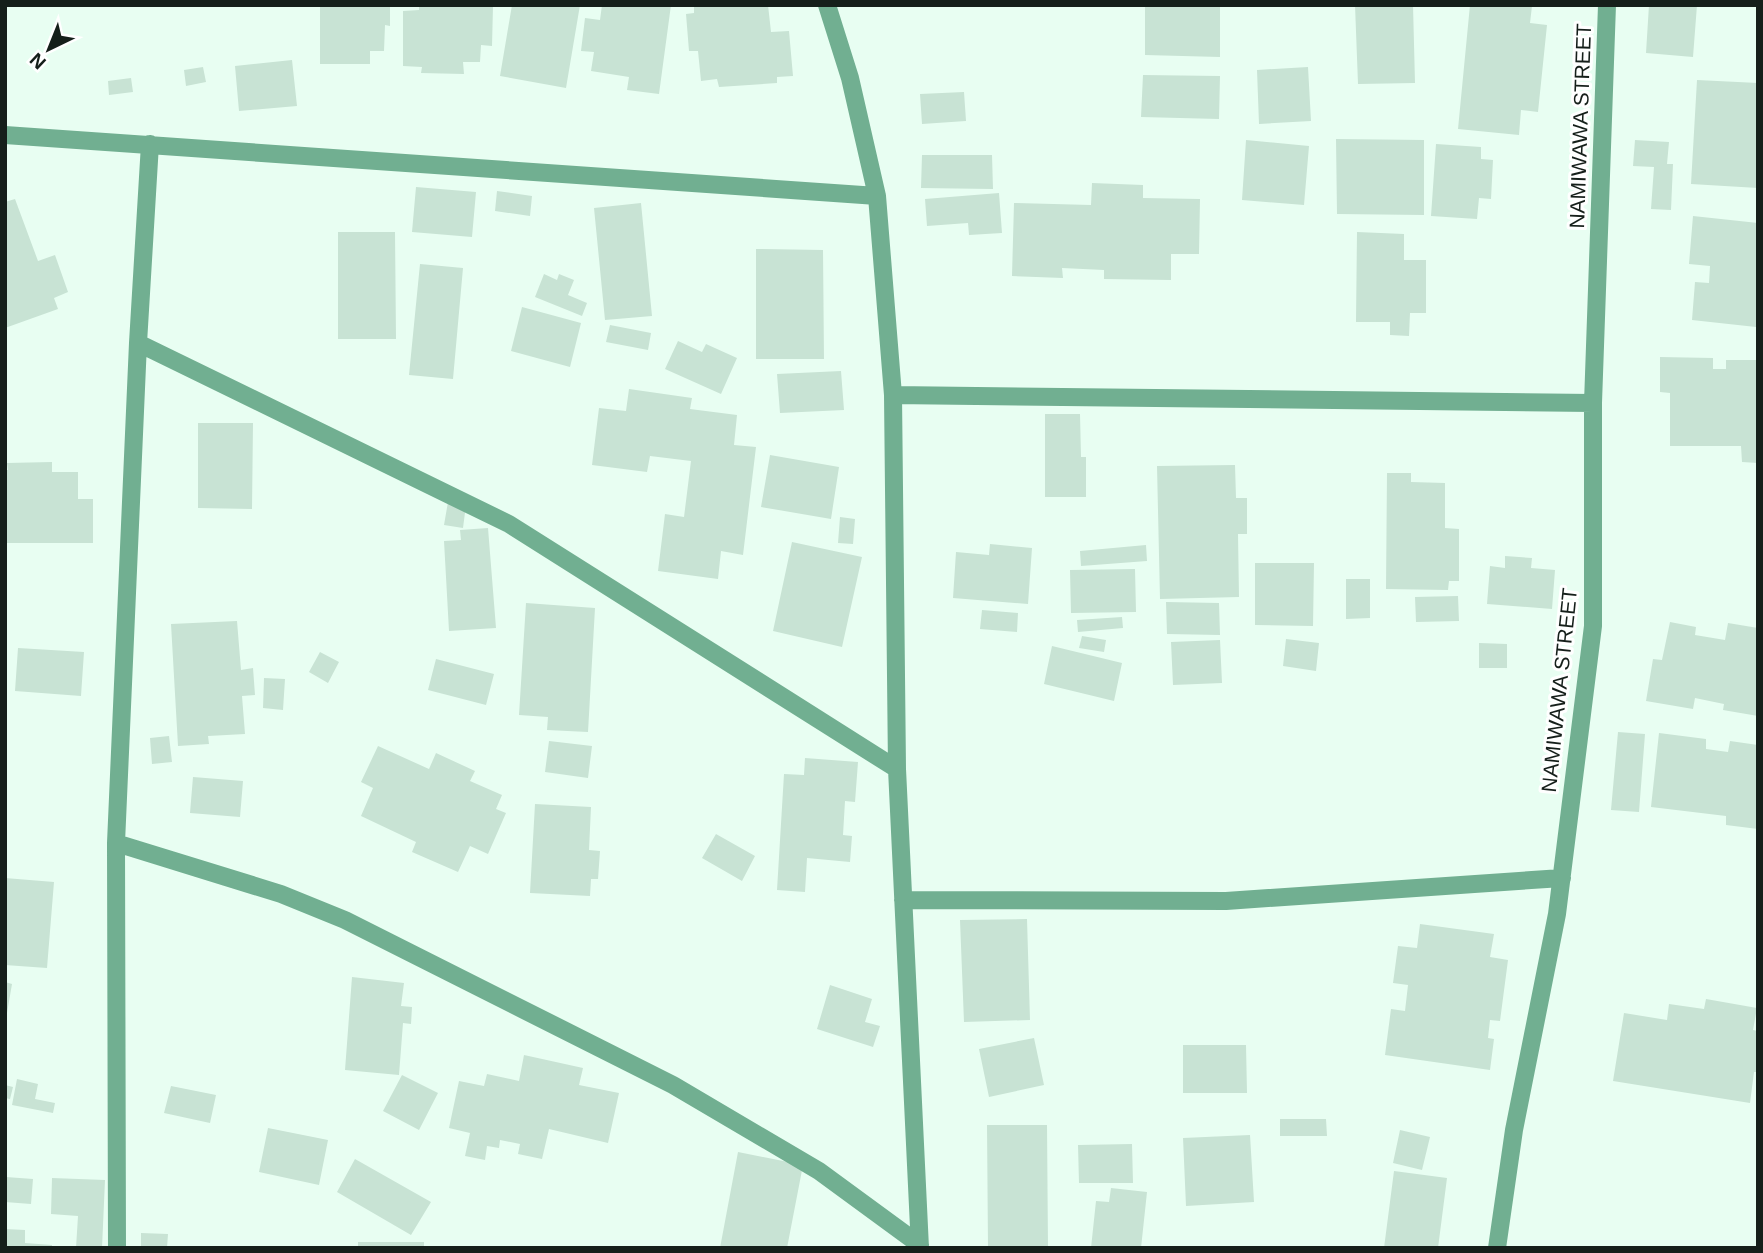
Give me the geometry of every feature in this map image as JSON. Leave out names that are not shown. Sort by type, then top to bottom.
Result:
[{"type":"street","points":[[827,5],[850,78],[877,196],[892,395],[897,769],[920,1246]]},
{"type":"street","name":"NAMIWAWA STREET","points":[[1497,1248],[1514,1130],[1562,878],[1593,626],[1593,403],[1607,5]]},
{"type":"street","points":[[5,135],[877,196]]},
{"type":"street","points":[[117,1248],[116,844],[138,342],[150,144]]},
{"type":"street","points":[[138,342],[509,524],[897,769]]},
{"type":"street","points":[[892,395],[1593,403]]},
{"type":"street","points":[[116,844],[281,894],[345,920],[673,1085],[819,1171],[920,1246]]},
{"type":"street","points":[[903,900],[1226,901],[1562,878]]},
{"type":"building","points":[[320,5],[390,5],[390,26],[385,25],[384,51],[370,51],[370,64],[320,64]]},
{"type":"building","points":[[419,5],[493,6],[492,46],[481,45],[480,62],[463,62],[464,74],[421,73],[422,67],[403,66],[403,11],[419,10]]},
{"type":"building","points":[[512,5],[580,5],[566,88],[500,76]]},
{"type":"building","points":[[602,5],[671,5],[659,94],[627,90],[629,77],[591,71],[594,52],[581,51],[585,18],[600,20]]},
{"type":"building","points":[[694,5],[768,5],[771,32],[789,31],[793,76],[777,77],[777,83],[719,87],[717,79],[701,81],[698,51],[689,51],[686,14],[694,13]]},
{"type":"building","points":[[1145,5],[1220,5],[1220,57],[1145,55]]},
{"type":"building","points":[[1355,5],[1413,5],[1415,83],[1358,84]]},
{"type":"building","points":[[1470,5],[1532,6],[1530,23],[1547,25],[1538,112],[1521,110],[1519,135],[1458,129]]},
{"type":"building","points":[[1649,5],[1697,5],[1693,57],[1646,53]]},
{"type":"building","points":[[292,60],[297,106],[239,111],[235,66]]},
{"type":"building","points":[[203,67],[206,82],[186,86],[184,70]]},
{"type":"building","points":[[1308,67],[1311,121],[1259,124],[1257,70]]},
{"type":"building","points":[[1143,75],[1220,76],[1219,119],[1141,117]]},
{"type":"building","points":[[131,78],[133,92],[109,95],[108,81]]},
{"type":"building","points":[[1697,80],[1758,83],[1758,188],[1691,184]]},
{"type":"building","points":[[964,92],[966,121],[922,124],[920,94]]},
{"type":"building","points":[[1336,139],[1424,140],[1424,215],[1337,214]]},
{"type":"building","points":[[1246,140],[1309,146],[1304,205],[1242,200]]},
{"type":"building","points":[[1635,140],[1669,142],[1667,164],[1673,164],[1671,210],[1651,209],[1654,167],[1633,166]]},
{"type":"building","points":[[1436,144],[1481,147],[1481,159],[1493,160],[1491,199],[1479,198],[1477,219],[1431,216]]},
{"type":"building","points":[[922,155],[992,155],[993,189],[921,188]]},
{"type":"building","points":[[1092,183],[1143,185],[1143,198],[1200,199],[1199,254],[1171,254],[1171,280],[1104,279],[1104,270],[1062,268],[1063,278],[1012,276],[1014,203],[1091,205]]},
{"type":"building","points":[[416,187],[476,192],[472,237],[412,232]]},
{"type":"building","points":[[497,191],[532,196],[530,216],[495,211]]},
{"type":"building","points":[[999,193],[1002,233],[969,235],[968,223],[927,226],[925,199]]},
{"type":"building","points":[[15,199],[38,261],[55,255],[68,292],[54,298],[58,309],[5,328],[5,202]]},
{"type":"building","points":[[641,203],[652,316],[605,320],[594,208]]},
{"type":"building","points":[[1693,216],[1758,223],[1756,327],[1692,320],[1695,282],[1709,283],[1710,266],[1689,264]]},
{"type":"building","points":[[338,232],[395,232],[396,339],[338,339]]},
{"type":"building","points":[[1357,232],[1404,234],[1404,260],[1426,260],[1426,313],[1410,313],[1409,336],[1390,335],[1390,322],[1356,322]]},
{"type":"building","points":[[756,249],[823,250],[824,359],[756,359]]},
{"type":"building","points":[[420,264],[463,268],[453,379],[409,375]]},
{"type":"building","points":[[544,274],[557,280],[559,274],[574,280],[568,295],[587,303],[582,316],[535,297]]},
{"type":"building","points":[[522,307],[581,323],[570,367],[511,351]]},
{"type":"building","points":[[610,325],[651,333],[648,350],[606,342]]},
{"type":"building","points":[[678,341],[702,352],[706,344],[737,358],[721,394],[665,369]]},
{"type":"building","points":[[1660,357],[1713,358],[1713,369],[1726,369],[1726,360],[1758,360],[1758,463],[1742,462],[1741,446],[1670,446],[1670,393],[1660,392]]},
{"type":"building","points":[[841,371],[844,410],[780,413],[777,374]]},
{"type":"building","points":[[629,389],[692,398],[690,409],[737,415],[734,445],[756,447],[743,555],[721,551],[718,579],[658,571],[665,514],[684,517],[691,461],[650,456],[647,472],[592,465],[599,408],[626,411]]},
{"type":"building","points":[[1045,414],[1080,414],[1081,457],[1086,457],[1086,497],[1045,497]]},
{"type":"building","points":[[198,423],[253,423],[252,509],[198,508]]},
{"type":"building","points":[[770,455],[839,467],[831,519],[761,507]]},
{"type":"building","points":[[52,462],[52,472],[78,472],[78,499],[93,499],[93,543],[5,543],[7,463]]},
{"type":"building","points":[[1235,465],[1236,498],[1247,498],[1247,534],[1238,534],[1239,597],[1160,599],[1157,466]]},
{"type":"building","points":[[1387,473],[1411,473],[1411,482],[1445,483],[1445,528],[1459,529],[1459,581],[1449,581],[1448,590],[1386,589]]},
{"type":"building","points":[[448,502],[466,505],[463,528],[444,525]]},
{"type":"building","points":[[840,517],[855,519],[853,544],[838,543]]},
{"type":"building","points":[[488,528],[496,628],[449,631],[444,541],[461,540],[460,530]]},
{"type":"building","points":[[792,542],[862,557],[842,647],[773,631]]},
{"type":"building","points":[[990,544],[1032,548],[1028,604],[953,598],[956,552],[989,555]]},
{"type":"building","points":[[1146,545],[1147,561],[1081,566],[1080,551]]},
{"type":"building","points":[[1505,556],[1532,558],[1531,568],[1555,570],[1552,609],[1487,604],[1490,566],[1505,568]]},
{"type":"building","points":[[1255,563],[1314,563],[1313,626],[1255,625]]},
{"type":"building","points":[[1135,569],[1136,612],[1071,613],[1070,570]]},
{"type":"building","points":[[1346,579],[1370,579],[1370,618],[1346,619]]},
{"type":"building","points":[[1458,596],[1459,621],[1416,622],[1415,597]]},
{"type":"building","points":[[1166,602],[1219,603],[1220,635],[1167,634]]},
{"type":"building","points":[[526,603],[595,608],[588,732],[547,730],[548,717],[519,715]]},
{"type":"building","points":[[982,610],[1018,613],[1017,632],[980,629]]},
{"type":"building","points":[[1122,617],[1123,628],[1078,632],[1077,620]]},
{"type":"building","points":[[237,621],[241,670],[253,668],[255,695],[242,696],[245,734],[208,736],[209,744],[178,746],[171,624]]},
{"type":"building","points":[[1670,622],[1696,627],[1695,635],[1725,640],[1728,623],[1758,628],[1758,716],[1723,710],[1724,704],[1695,698],[1693,709],[1646,701],[1653,659],[1662,660]]},
{"type":"building","points":[[1082,636],[1106,640],[1104,652],[1079,648]]},
{"type":"building","points":[[1286,639],[1319,643],[1316,671],[1283,666]]},
{"type":"building","points":[[1220,640],[1222,683],[1173,685],[1171,642]]},
{"type":"building","points":[[1479,643],[1507,644],[1507,668],[1479,668]]},
{"type":"building","points":[[1052,646],[1122,663],[1114,701],[1044,684]]},
{"type":"building","points":[[18,648],[84,652],[81,696],[15,691]]},
{"type":"building","points":[[320,652],[339,662],[328,683],[309,672]]},
{"type":"building","points":[[436,659],[494,674],[486,705],[428,690]]},
{"type":"building","points":[[264,678],[285,679],[283,710],[263,708]]},
{"type":"building","points":[[1618,732],[1645,734],[1639,812],[1611,810]]},
{"type":"building","points":[[1659,733],[1706,739],[1706,749],[1728,752],[1730,741],[1758,745],[1758,829],[1726,825],[1726,816],[1651,807]]},
{"type":"building","points":[[169,736],[172,762],[152,764],[150,738]]},
{"type":"building","points":[[549,741],[592,746],[588,778],[545,772]]},
{"type":"building","points":[[378,746],[429,769],[436,753],[475,771],[470,781],[502,795],[496,809],[506,813],[488,854],[470,846],[458,872],[412,852],[416,842],[361,816],[373,788],[361,782]]},
{"type":"building","points":[[805,758],[858,762],[855,802],[845,801],[843,835],[852,836],[850,862],[807,858],[805,892],[777,890],[784,774],[804,775]]},
{"type":"building","points":[[193,777],[243,781],[240,817],[190,813]]},
{"type":"building","points":[[535,804],[591,807],[589,850],[600,851],[598,879],[591,879],[590,896],[530,893]]},
{"type":"building","points":[[716,834],[755,856],[742,881],[702,858]]},
{"type":"building","points":[[5,878],[54,882],[47,968],[5,965]]},
{"type":"building","points":[[1027,919],[1030,1020],[964,1022],[960,920]]},
{"type":"building","points":[[1420,924],[1494,934],[1490,957],[1508,960],[1500,1021],[1490,1020],[1488,1038],[1494,1039],[1490,1070],[1385,1055],[1391,1009],[1405,1011],[1408,985],[1393,983],[1398,946],[1417,948]]},
{"type":"building","points":[[352,977],[404,983],[401,1006],[412,1007],[411,1024],[403,1023],[399,1075],[345,1070]]},
{"type":"building","points":[[5,982],[12,984],[7,1013],[5,1013]]},
{"type":"building","points":[[830,985],[872,999],[865,1022],[880,1026],[873,1047],[817,1029]]},
{"type":"building","points":[[1706,999],[1757,1008],[1753,1030],[1758,1031],[1758,1072],[1754,1072],[1750,1103],[1613,1081],[1624,1013],[1667,1020],[1669,1004],[1704,1009]]},
{"type":"building","points":[[1034,1038],[1044,1085],[989,1097],[979,1049]]},
{"type":"building","points":[[1183,1045],[1246,1045],[1247,1093],[1183,1093]]},
{"type":"building","points":[[524,1055],[583,1068],[579,1085],[619,1093],[608,1143],[549,1129],[542,1159],[518,1154],[520,1144],[500,1140],[499,1148],[487,1146],[485,1160],[465,1156],[470,1133],[449,1128],[459,1081],[484,1086],[487,1074],[519,1081]]},
{"type":"building","points":[[402,1075],[438,1093],[419,1130],[383,1111]]},
{"type":"building","points":[[17,1079],[38,1084],[35,1099],[55,1103],[53,1113],[12,1105]]},
{"type":"building","points":[[5,1085],[13,1087],[10,1099],[5,1098]]},
{"type":"building","points":[[171,1086],[216,1095],[210,1123],[164,1113]]},
{"type":"building","points":[[1280,1119],[1326,1119],[1327,1136],[1280,1136]]},
{"type":"building","points":[[987,1125],[1047,1125],[1048,1248],[988,1248]]},
{"type":"building","points":[[268,1128],[328,1140],[319,1185],[259,1172]]},
{"type":"building","points":[[1400,1130],[1430,1137],[1422,1170],[1393,1163]]},
{"type":"building","points":[[1250,1135],[1254,1202],[1186,1206],[1183,1138]]},
{"type":"building","points":[[1132,1144],[1133,1183],[1079,1183],[1078,1145]]},
{"type":"building","points":[[738,1152],[803,1165],[787,1248],[720,1248]]},
{"type":"building","points":[[355,1159],[431,1202],[411,1235],[337,1192]]},
{"type":"building","points":[[1394,1171],[1447,1178],[1438,1248],[1384,1248]]},
{"type":"building","points":[[6,1177],[33,1179],[31,1204],[5,1202]]},
{"type":"building","points":[[52,1178],[105,1180],[102,1248],[76,1248],[78,1216],[51,1214]]},
{"type":"building","points":[[1111,1188],[1147,1192],[1141,1248],[1091,1248],[1096,1201],[1109,1202]]},
{"type":"building","points":[[5,1229],[25,1230],[25,1243],[52,1245],[52,1248],[5,1248]]},
{"type":"building","points":[[141,1233],[168,1234],[167,1248],[141,1248]]},
{"type":"building","points":[[358,1242],[424,1242],[424,1248],[358,1248]]}]
